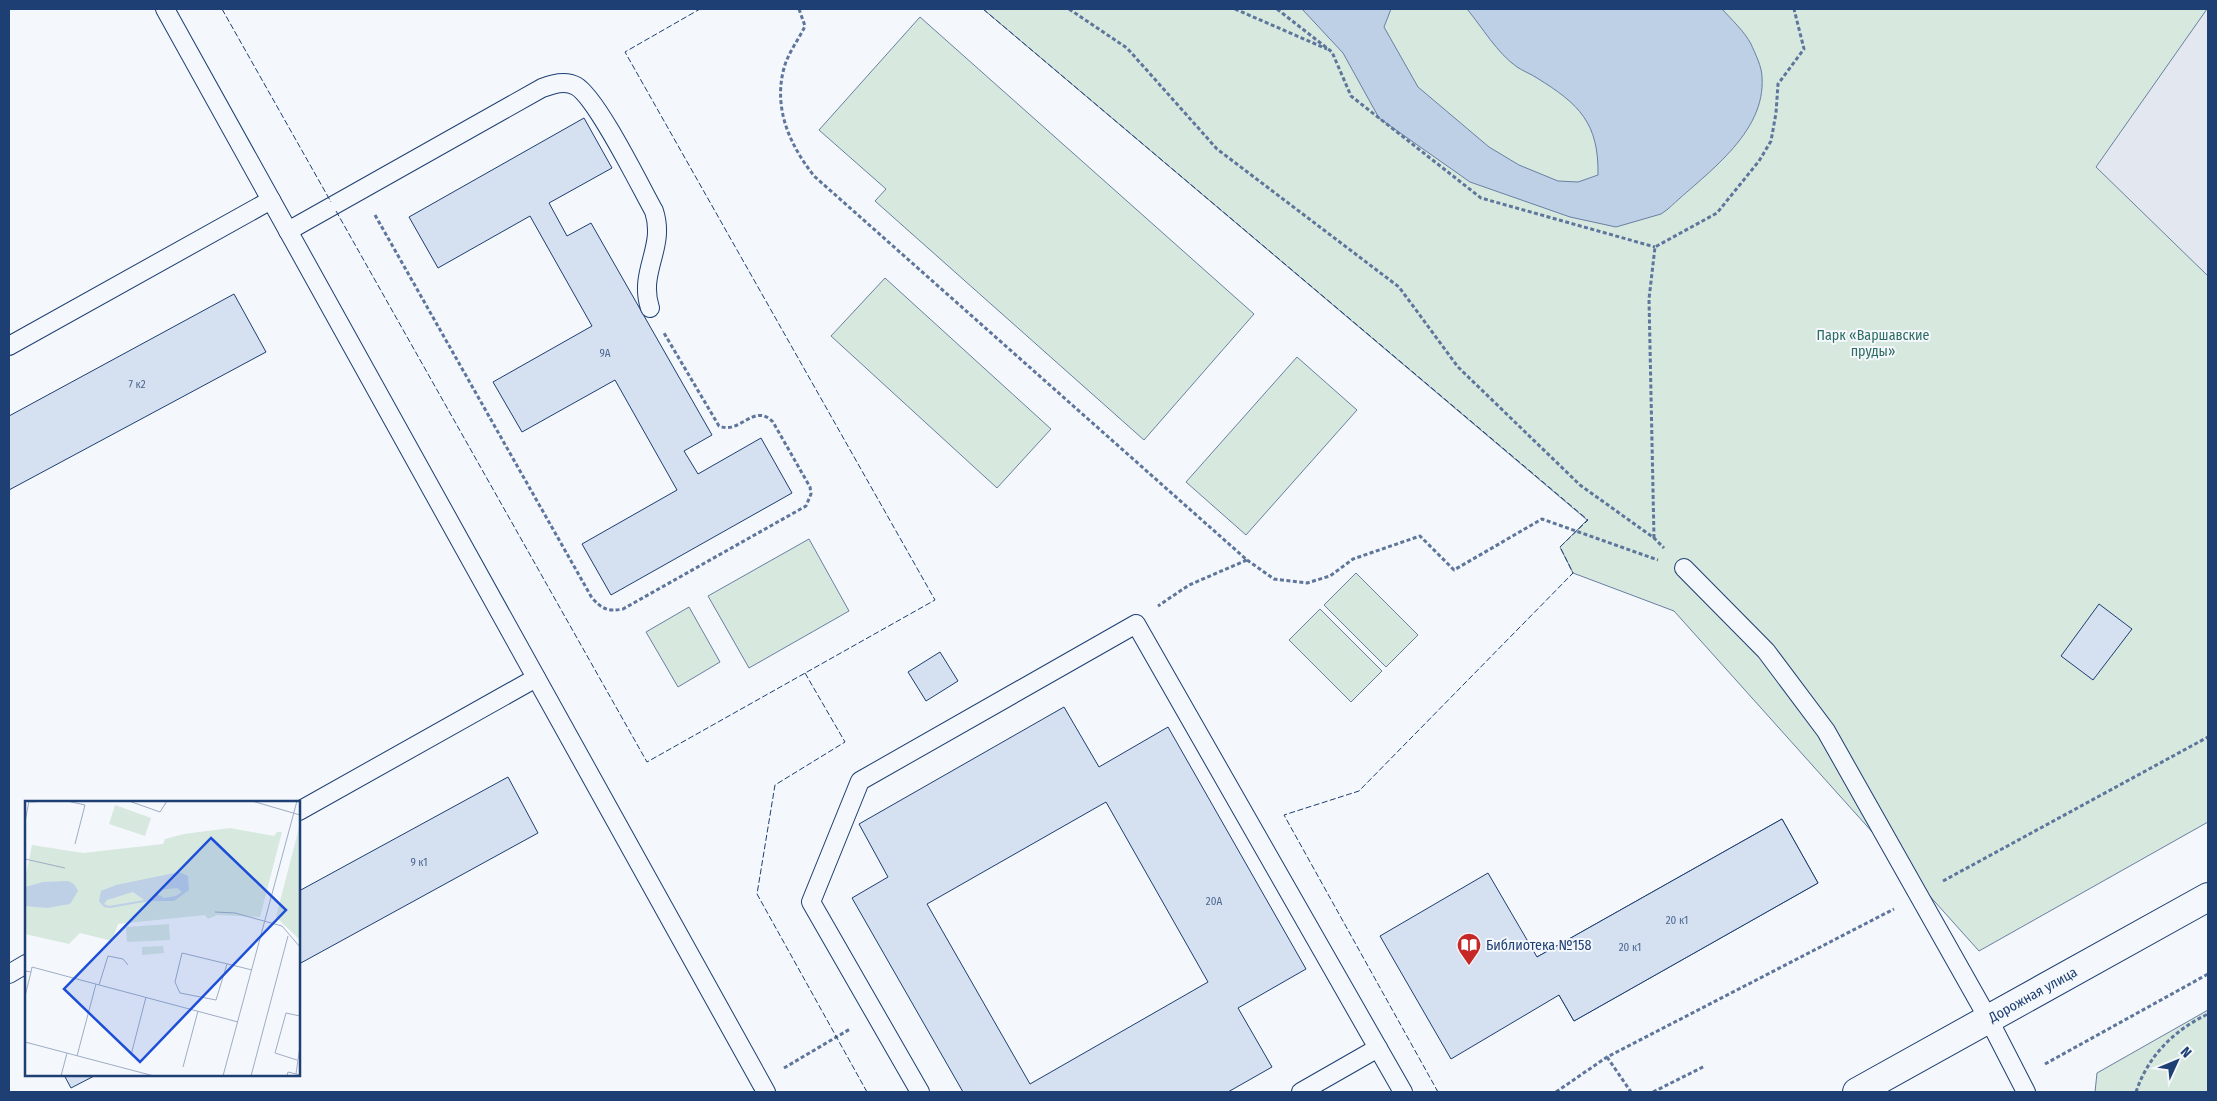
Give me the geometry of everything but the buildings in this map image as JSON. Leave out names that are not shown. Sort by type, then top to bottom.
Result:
[{"type":"main road","name":"Дорожная улица","points":[[1856,1092],[1989,1020],[2208,896]]},
{"type":"lane","points":[[165,9],[763,1087]]},
{"type":"lane","points":[[288,231],[542,88],[558,83],[576,86],[592,101],[654,210],[659,230],[646,281],[646,298],[650,308]]},
{"type":"lane","points":[[9,346],[271,200]]},
{"type":"lane","points":[[1684,568],[1766,651],[1826,731],[1989,1020],[2022,1085]]},
{"type":"lane","points":[[920,1092],[811,902],[860,782],[1136,624],[1403,1092]]},
{"type":"lane","points":[[300,810],[536,678]]},
{"type":"lane","points":[[9,974],[25,965]]},
{"type":"lane","points":[[1301,1092],[1378,1048]]},
{"type":"path","points":[[799,9],[805,26],[784,67],[780,95],[784,124],[796,153],[814,176],[1247,560],[1274,579],[1307,583],[1330,576],[1353,559],[1420,536],[1454,570],[1542,519],[1684,568]]},
{"type":"path","points":[[1069,9],[1127,48],[1217,149],[1399,287],[1458,367],[1580,485],[1654,538],[1684,568]]},
{"type":"path","points":[[1235,9],[1332,52]]},
{"type":"path","points":[[1277,9],[1332,52],[1351,96],[1481,198],[1655,247],[1717,213],[1760,161],[1771,141],[1776,113],[1778,84],[1804,49],[1794,9]]},
{"type":"path","points":[[361,190],[592,598],[601,608],[612,612],[623,609],[806,506],[811,494],[800,471],[766,415],[752,416],[732,428],[719,426],[650,308]]},
{"type":"path","points":[[1654,538],[1649,299],[1655,247]]},
{"type":"path","points":[[1136,624],[1162,602],[1188,585],[1247,560]]},
{"type":"path","points":[[2022,1085],[2208,974]]},
{"type":"path","points":[[763,1087],[875,1014]]},
{"type":"path","points":[[2136,1092],[2144,1071],[2167,1042],[2187,1024],[2208,1014]]},
{"type":"path","points":[[1556,1092],[1607,1057],[1631,1092]]},
{"type":"path","points":[[1653,1092],[1705,1066]]},
{"type":"green space","name":"Парк «Варшавские пруды»","points":[[983,9],[2208,9],[2208,822],[1979,951],[1674,611],[1573,573],[1560,547],[1587,520]]},
{"type":"green space","points":[[920,17],[1254,314],[1144,440],[875,201],[886,189],[819,130]]},
{"type":"green space","points":[[885,278],[1051,429],[997,488],[831,336]]},
{"type":"green space","points":[[1297,357],[1357,410],[1246,535],[1186,482]]},
{"type":"green space","points":[[809,539],[849,611],[749,668],[708,596]]},
{"type":"green space","points":[[1356,573],[1418,635],[1386,667],[1324,605]]},
{"type":"green space","points":[[689,607],[720,662],[678,687],[646,632]]},
{"type":"green space","points":[[1320,609],[1382,671],[1351,702],[1289,640]]},
{"type":"green space","points":[[2208,1010],[2208,1092],[2095,1092],[2097,1073]]},
{"type":"shaded area","points":[[2208,9],[2208,276],[2096,167]]},
{"type":"water","points":[[1302,9],[1391,9],[1384,27],[1418,87],[1489,147],[1519,165],[1558,181],[1578,182],[1598,175],[1595,142],[1590,128],[1575,106],[1552,88],[1510,61],[1496,47],[1467,9],[1722,9],[1751,44],[1762,73],[1761,98],[1754,117],[1744,135],[1699,182],[1661,214],[1616,227],[1570,217],[1470,182],[1379,118],[1343,53]]},
{"type":"fence","points":[[222,9],[331,202]]},
{"type":"fence","points":[[336,211],[647,762],[935,600],[625,52],[700,9]]},
{"type":"fence","points":[[983,9],[1588,520],[1560,547],[1573,573],[1359,791],[1284,815],[1438,1092]]},
{"type":"fence","points":[[805,673],[845,742],[775,785],[757,894],[867,1092]]},
{"type":"place","name":"Библиотека №158","points":[[1469,966]]}]
